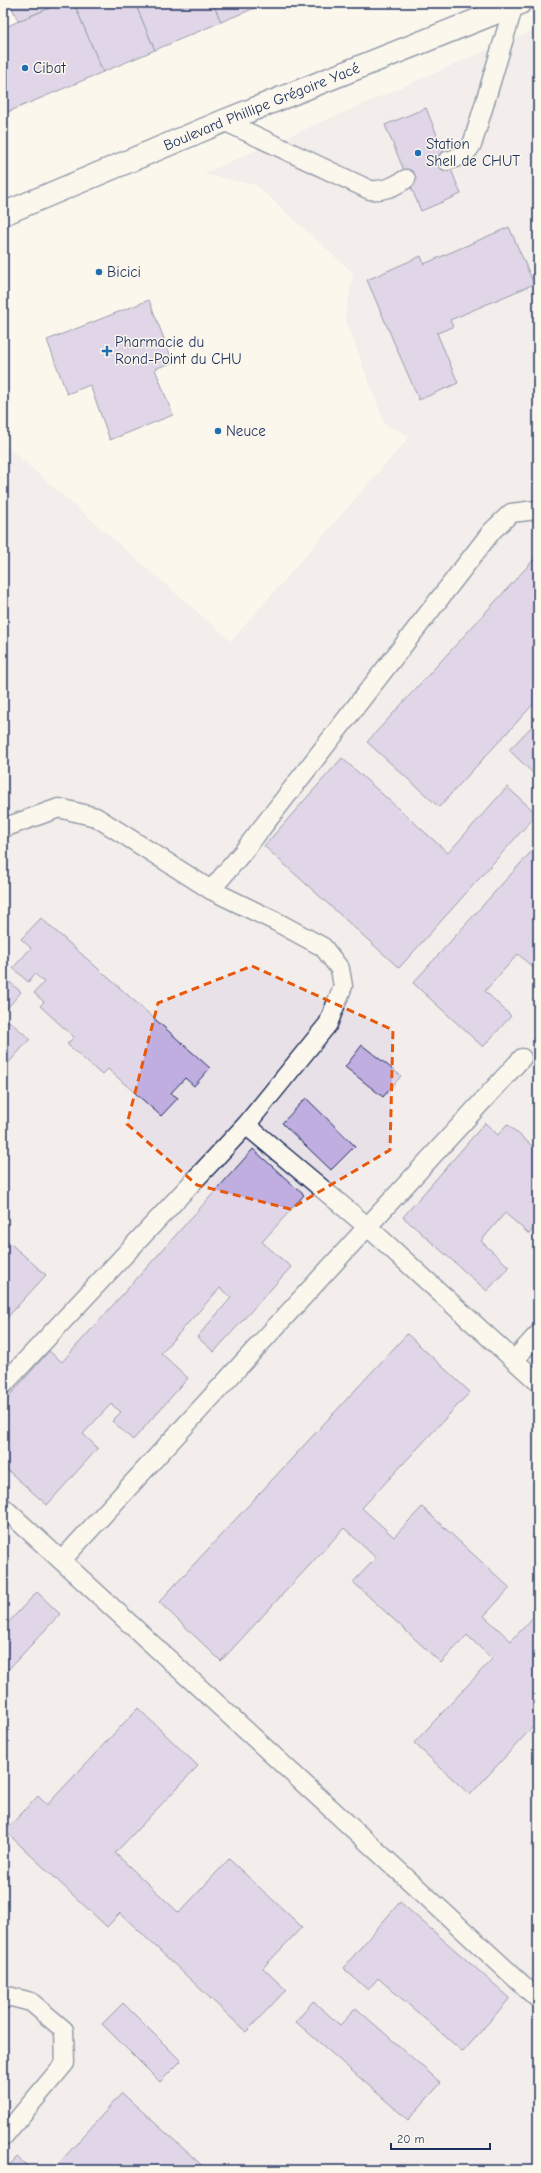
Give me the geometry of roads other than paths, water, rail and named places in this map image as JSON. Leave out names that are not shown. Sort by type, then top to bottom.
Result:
[{"type":"main road","name":"Boulevard Phillipe Grégoire Yacé","points":[[3,214],[224,121],[517,4]]},
{"type":"lane","points":[[447,161],[463,156],[470,150],[517,4]]},
{"type":"lane","points":[[224,121],[370,190],[380,191],[390,189],[406,179]]},
{"type":"lane","points":[[211,890],[243,852],[492,531],[511,512],[536,510],[538,512]]},
{"type":"lane","points":[[3,828],[59,808],[96,817],[211,890],[275,921],[323,947],[340,969],[343,986],[328,1024],[246,1125],[3,1385]]},
{"type":"lane","points":[[62,1560],[369,1228],[522,1058]]},
{"type":"lane","points":[[246,1125],[369,1228],[538,1382]]},
{"type":"lane","points":[[514,1360],[538,1334]]},
{"type":"lane","points":[[3,1507],[538,1999]]},
{"type":"lane","points":[[3,2000],[8,1996],[31,2002],[64,2030],[65,2063],[3,2137]]},
{"type":"place","name":"Cibat","points":[[25,68]]},
{"type":"place","name":"Station Shell de CHUT","points":[[418,153]]},
{"type":"place","name":"Bicici","points":[[99,272]]},
{"type":"place","name":"Pharmacie du Rond-Point du CHU","points":[[107,351]]},
{"type":"place","name":"Neuce","points":[[218,431]]}]
